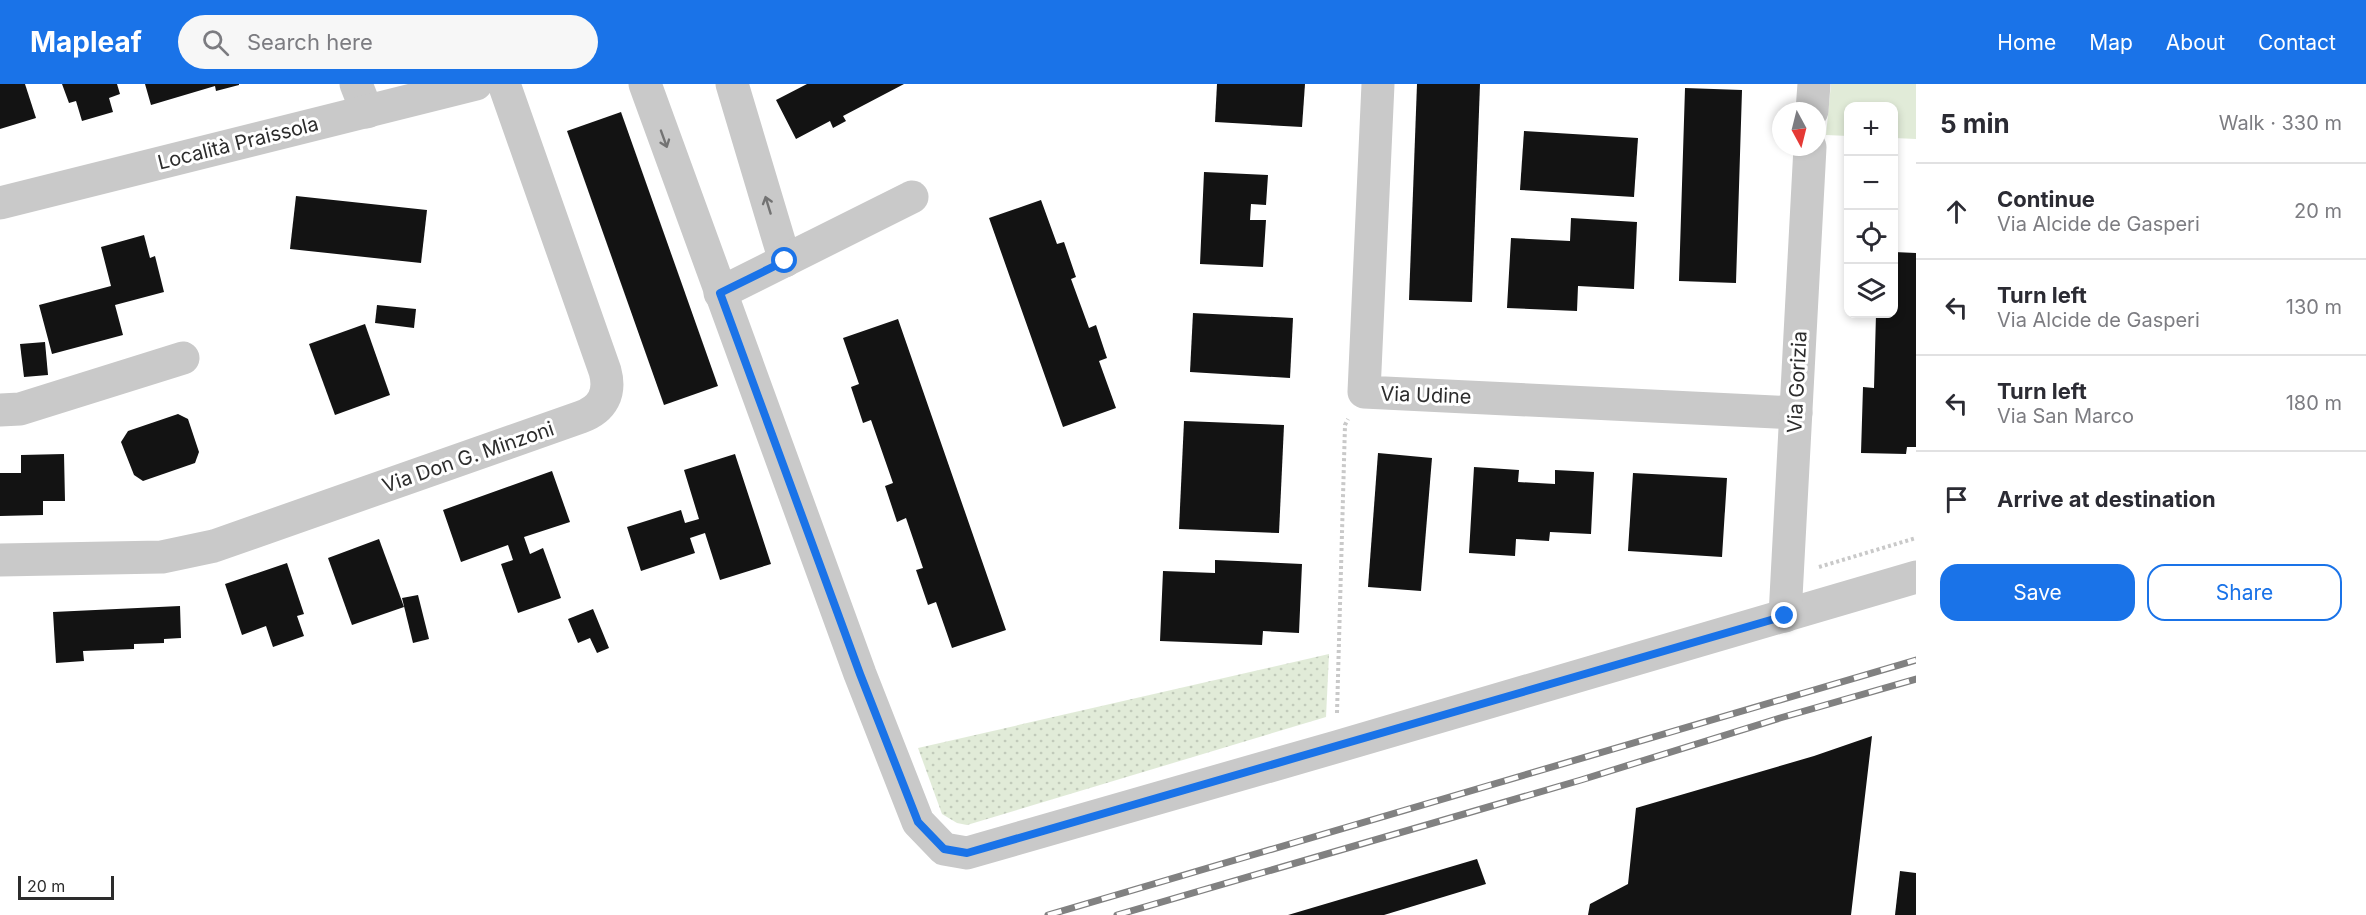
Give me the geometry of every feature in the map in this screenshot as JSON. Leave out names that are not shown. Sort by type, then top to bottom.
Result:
[{"type":"street","name":"Località Praissola","points":[[0,203],[361,98],[476,84]]},
{"type":"street","name":"Via Don G. Minzoni","points":[[0,560],[162,557],[214,546],[581,417],[601,406],[608,383],[605,371],[504,84]]},
{"type":"street","points":[[645,84],[860,674],[918,822],[944,849],[967,853],[1916,577]]},
{"type":"street","points":[[732,84],[785,261]]},
{"type":"street","name":"Via Udine","points":[[1378,84],[1364,392],[1796,413]]},
{"type":"street","points":[[1813,102],[1814,84]]},
{"type":"street","name":"Via Gorizia","points":[[1785,616],[1810,156]]},
{"type":"street","points":[[720,293],[912,197]]},
{"type":"street","points":[[0,410],[20,409],[183,358]]},
{"type":"path","points":[[1336,747],[1345,425],[1364,392]]},
{"type":"path","points":[[1813,569],[1916,538]]},
{"type":"green space","points":[[1831,84],[1916,84],[1916,139],[1898,138],[1898,102],[1844,102],[1844,136],[1826,135]]},
{"type":"green space","points":[[1329,654],[1326,717],[967,825],[957,823],[942,814],[918,748]]},
{"type":"building","points":[[0,84],[25,84],[36,118],[0,129]]},
{"type":"building","points":[[62,84],[117,84],[120,94],[109,98],[113,112],[82,121],[76,101],[69,103]]},
{"type":"building","points":[[145,84],[239,85],[216,91],[215,86],[151,105]]},
{"type":"building","points":[[807,84],[904,84],[843,116],[846,121],[833,128],[830,121],[796,139],[776,100]]},
{"type":"building","points":[[1217,84],[1305,84],[1302,127],[1215,122]]},
{"type":"building","points":[[1417,84],[1480,84],[1472,302],[1409,300]]},
{"type":"building","points":[[1685,88],[1742,90],[1736,283],[1679,281]]},
{"type":"building","points":[[621,112],[718,386],[664,405],[567,131]]},
{"type":"building","points":[[1524,131],[1638,138],[1634,197],[1520,190]]},
{"type":"building","points":[[1204,172],[1268,175],[1266,205],[1251,204],[1250,220],[1266,220],[1263,267],[1200,264]]},
{"type":"building","points":[[296,196],[427,210],[421,263],[290,249]]},
{"type":"building","points":[[1041,200],[1057,244],[1064,242],[1076,277],[1071,279],[1089,328],[1096,325],[1107,358],[1099,361],[1116,408],[1063,427],[989,218]]},
{"type":"building","points":[[1571,218],[1637,222],[1634,289],[1578,286],[1577,311],[1507,308],[1511,238],[1570,241]]},
{"type":"building","points":[[144,235],[150,258],[155,256],[164,292],[115,305],[123,335],[52,354],[39,305],[111,286],[101,247]]},
{"type":"building","points":[[1898,252],[1916,253],[1916,447],[1907,447],[1906,454],[1861,453],[1863,387],[1874,388],[1876,318],[1898,318]]},
{"type":"building","points":[[377,305],[416,309],[414,328],[375,323]]},
{"type":"building","points":[[1193,313],[1293,318],[1290,378],[1190,372]]},
{"type":"building","points":[[898,319],[1006,630],[952,648],[936,602],[928,605],[916,570],[923,568],[906,518],[897,522],[885,486],[893,483],[871,420],[863,423],[851,387],[859,384],[843,338]]},
{"type":"building","points":[[365,324],[390,395],[335,415],[309,344]]},
{"type":"building","points":[[45,342],[48,375],[24,377],[20,344]]},
{"type":"building","points":[[178,414],[188,419],[199,452],[195,463],[143,481],[134,475],[121,442],[128,431]]},
{"type":"building","points":[[1184,421],[1284,425],[1279,533],[1179,529]]},
{"type":"building","points":[[1378,453],[1432,458],[1421,591],[1368,587]]},
{"type":"building","points":[[64,454],[65,501],[43,501],[43,515],[0,516],[0,473],[21,473],[21,455]]},
{"type":"building","points":[[735,454],[771,564],[720,580],[705,533],[690,538],[695,553],[641,571],[627,527],[681,510],[685,523],[699,519],[684,470]]},
{"type":"building","points":[[1474,467],[1519,470],[1518,482],[1555,484],[1555,470],[1594,472],[1591,534],[1550,532],[1549,541],[1516,539],[1515,556],[1469,553]]},
{"type":"building","points":[[552,471],[570,522],[524,537],[530,554],[543,548],[561,598],[518,613],[501,564],[513,560],[508,545],[461,562],[443,510]]},
{"type":"building","points":[[1633,473],[1727,478],[1722,557],[1628,551]]},
{"type":"building","points":[[379,539],[404,607],[352,625],[328,558]]},
{"type":"building","points":[[1215,560],[1302,564],[1299,633],[1263,631],[1262,645],[1160,641],[1163,571],[1215,573]]},
{"type":"building","points":[[287,563],[304,614],[297,616],[304,636],[273,647],[266,626],[242,635],[225,584]]},
{"type":"building","points":[[418,595],[429,639],[413,643],[402,598]]},
{"type":"building","points":[[180,606],[181,638],[164,639],[164,643],[134,644],[134,649],[83,651],[84,661],[56,663],[53,612]]},
{"type":"building","points":[[593,609],[609,648],[597,653],[590,638],[578,643],[568,619]]},
{"type":"building","points":[[1872,736],[1851,915],[1588,915],[1590,904],[1628,884],[1636,808],[1814,756]]},
{"type":"building","points":[[1477,859],[1486,884],[1384,915],[1288,915]]},
{"type":"building","points":[[1900,871],[1916,873],[1916,915],[1895,915]]},
{"type":"railway","points":[[1048,915],[1916,660]]},
{"type":"railway","points":[[1117,915],[1581,780],[1780,718],[1916,679]]},
{"type":"route","points":[[785,261],[720,293],[860,674],[918,822],[944,849],[967,853],[1785,616]]}]
